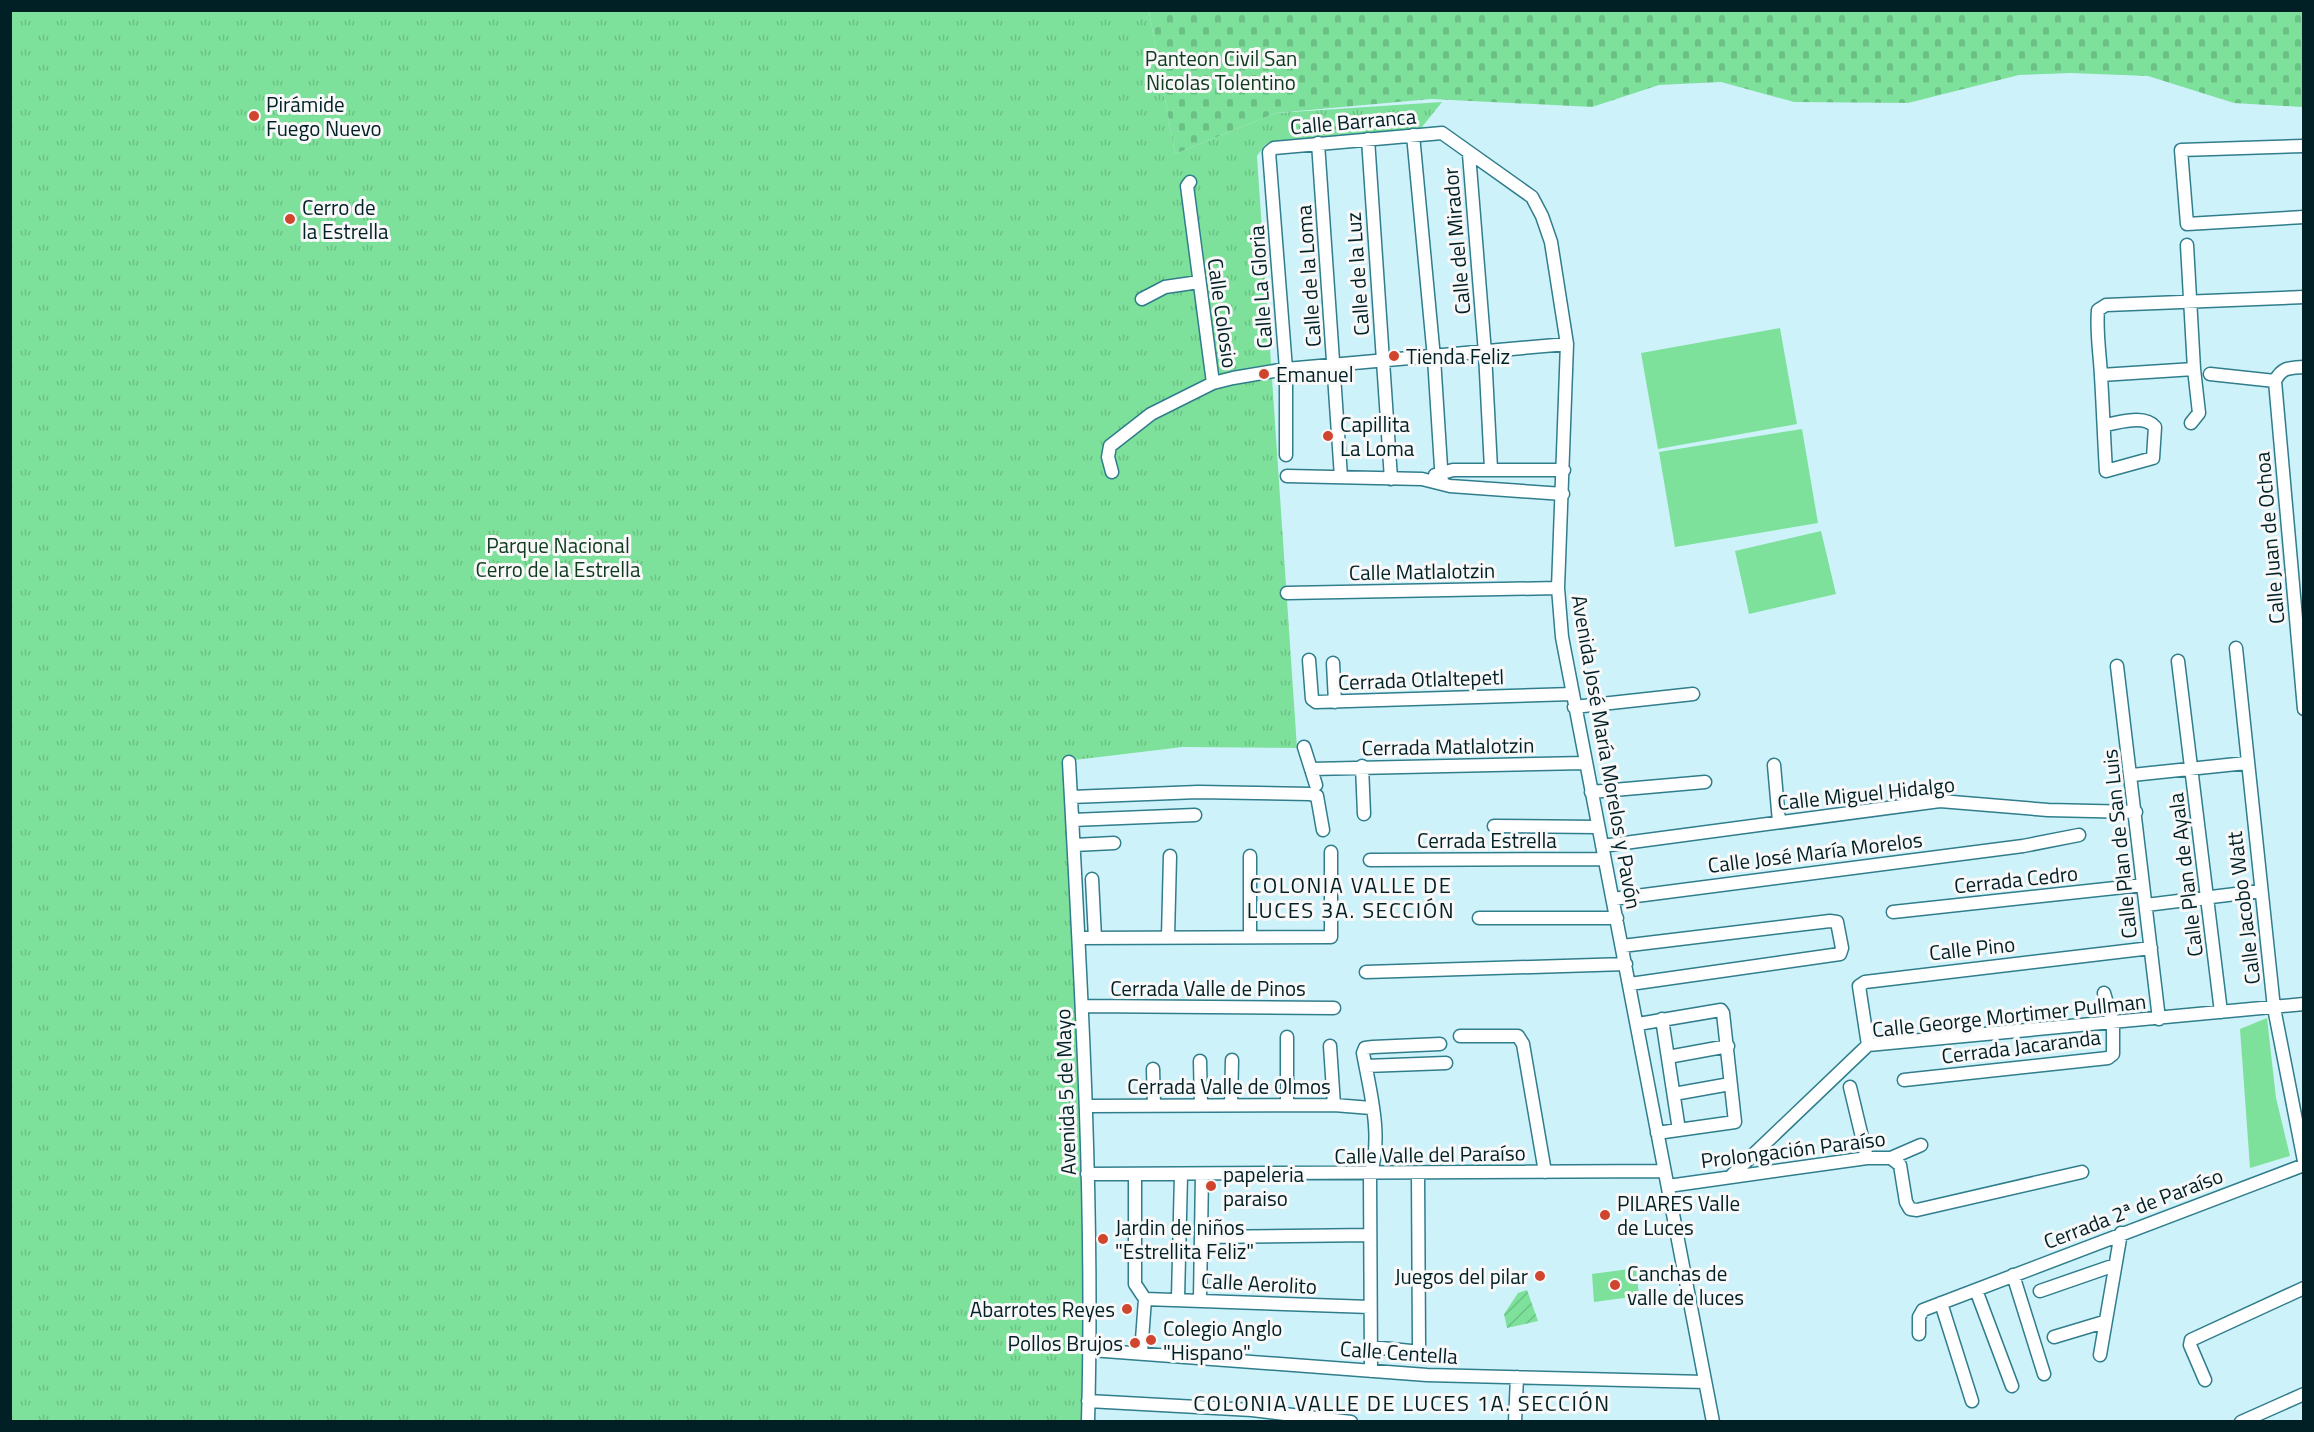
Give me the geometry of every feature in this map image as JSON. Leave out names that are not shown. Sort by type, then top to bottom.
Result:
[{"type":"street","name":"Calle Barranca","points":[[1269,152],[1274,148],[1318,143],[1442,133]]},
{"type":"street","name":"Avenida José María Morelos y Pavón","points":[[1442,133],[1468,154],[1532,197],[1542,216],[1556,269],[1567,344],[1558,588],[1562,637],[1713,1422]]},
{"type":"street","points":[[1413,135],[1434,358],[1441,478],[1450,486],[1563,494]]},
{"type":"street","name":"Calle de la Luz","points":[[1368,139],[1391,479]]},
{"type":"street","name":"Calle de la Loma","points":[[1318,143],[1341,477]]},
{"type":"street","points":[[2304,146],[2181,150],[2187,224],[2304,217]]},
{"type":"street","name":"Calle La Gloria","points":[[1269,152],[1286,369],[1286,455]]},
{"type":"street","name":"Calle del Mirador","points":[[1468,154],[1485,353],[1491,469]]},
{"type":"street","name":"Calle Colosio","points":[[1190,182],[1187,186],[1213,382],[1286,369],[1434,358],[1567,344]]},
{"type":"street","points":[[2187,245],[2194,369],[2199,413],[2191,423]]},
{"type":"street","points":[[1142,299],[1165,287],[1199,282]]},
{"type":"street","points":[[2104,425],[2144,420],[2151,422],[2155,427],[2153,458],[2143,463],[2106,471],[2098,310],[2106,305],[2304,297]]},
{"type":"street","points":[[2210,374],[2275,381],[2279,373],[2286,368],[2304,367]]},
{"type":"street","points":[[2101,375],[2194,369]]},
{"type":"street","name":"Calle Juan de Ochoa","points":[[2275,381],[2299,618],[2304,709]]},
{"type":"street","points":[[1112,472],[1108,457],[1110,446],[1151,414],[1213,382]]},
{"type":"street","points":[[1287,476],[1422,479],[1441,478],[1452,470],[1564,470]]},
{"type":"street","name":"Calle Matlalotzin","points":[[1287,593],[1558,588]]},
{"type":"street","name":"Calle Jacobo Watt","points":[[2236,648],[2246,763],[2274,1008],[2304,1163]]},
{"type":"street","name":"Cerrada Otlaltepetl","points":[[1309,660],[1312,699],[1316,702],[1572,694]]},
{"type":"street","name":"Calle Plan de Ayala","points":[[2178,661],[2221,1012]]},
{"type":"street","points":[[1333,663],[1335,702]]},
{"type":"street","name":"Calle Plan de San Luis","points":[[2117,666],[2132,775],[2159,1019]]},
{"type":"street","points":[[1574,707],[1693,694]]},
{"type":"street","points":[[1304,747],[1316,785]]},
{"type":"street","name":"Avenida 5 de Mayo","points":[[1069,762],[1088,1106],[1091,1350],[1088,1422]]},
{"type":"street","name":"Cerrada Matlalotzin","points":[[1311,769],[1362,766],[1585,763]]},
{"type":"street","points":[[2132,775],[2246,763]]},
{"type":"street","points":[[1774,765],[1779,822]]},
{"type":"street","points":[[1362,766],[1364,814]]},
{"type":"street","points":[[1591,792],[1705,782]]},
{"type":"street","points":[[1071,797],[1198,792],[1310,794],[1317,796],[1323,830]]},
{"type":"street","name":"Calle Miguel Hidalgo","points":[[1602,846],[1940,801],[2048,810],[2136,812]]},
{"type":"street","points":[[1072,820],[1195,815]]},
{"type":"street","points":[[1494,826],[1598,827]]},
{"type":"street","name":"Calle José María Morelos","points":[[1613,899],[2023,846],[2079,835]]},
{"type":"street","points":[[1074,845],[1114,843]]},
{"type":"street","points":[[1079,938],[1331,937],[1331,852]]},
{"type":"street","points":[[1168,937],[1170,856]]},
{"type":"street","points":[[1250,856],[1250,936]]},
{"type":"street","name":"Cerrada Estrella","points":[[1371,860],[1604,859]]},
{"type":"street","points":[[1092,879],[1095,938]]},
{"type":"street","name":"Cerrada Cedro","points":[[1893,912],[2143,885]]},
{"type":"street","points":[[2146,905],[2260,891]]},
{"type":"street","points":[[1479,918],[1617,918]]},
{"type":"street","points":[[1622,946],[1830,921],[1837,922],[1839,927],[1840,954],[1630,984]]},
{"type":"street","name":"Calle Pino","points":[[1868,1045],[1859,998],[1859,986],[1865,982],[2151,948]]},
{"type":"street","points":[[1366,972],[1626,964]]},
{"type":"street","points":[[2104,993],[2113,1023]]},
{"type":"street","name":"Calle George Mortimer Pullman","points":[[1732,1176],[1868,1045],[2304,1004]]},
{"type":"street","name":"Cerrada Valle de Pinos","points":[[1083,1006],[1334,1008]]},
{"type":"street","points":[[1638,1024],[1721,1010],[1728,1046],[1735,1122],[1657,1133]]},
{"type":"street","points":[[1662,1019],[1679,1130]]},
{"type":"street","name":"Cerrada Jacaranda","points":[[1904,1080],[2108,1058],[2113,1054],[2113,1023]]},
{"type":"street","points":[[1460,1036],[1518,1036],[1522,1044],[1545,1172]]},
{"type":"street","points":[[1287,1037],[1287,1105]]},
{"type":"street","points":[[1371,1371],[1370,1174],[1375,1160],[1377,1139],[1363,1053],[1365,1048],[1440,1044]]},
{"type":"street","points":[[1330,1046],[1334,1105]]},
{"type":"street","points":[[1668,1057],[1728,1046]]},
{"type":"street","points":[[1232,1060],[1232,1105]]},
{"type":"street","points":[[1200,1061],[1201,1105]]},
{"type":"street","points":[[1366,1066],[1446,1063]]},
{"type":"street","points":[[1153,1069],[1154,1106]]},
{"type":"street","points":[[1674,1094],[1731,1084]]},
{"type":"street","points":[[1850,1087],[1867,1158]]},
{"type":"street","points":[[2289,1092],[2304,1091]]},
{"type":"street","name":"Cerrada Valle de Olmos","points":[[1088,1106],[1334,1105],[1371,1108]]},
{"type":"street","name":"Prolongación Paraíso","points":[[1668,1186],[1867,1158],[1891,1158],[1921,1145]]},
{"type":"street","points":[[1891,1158],[1900,1165],[1906,1202],[1910,1209],[1917,1210],[2082,1172]]},
{"type":"street","name":"Cerrada 2ª de Paraíso","points":[[1919,1334],[1919,1317],[1923,1310],[2304,1163]]},
{"type":"street","name":"Calle Valle del Paraíso","points":[[1088,1174],[1664,1171]]},
{"type":"street","points":[[1178,1298],[1181,1174]]},
{"type":"street","points":[[1200,1299],[1202,1174]]},
{"type":"street","points":[[1371,1347],[1417,1350],[1419,1346],[1418,1174]]},
{"type":"street","points":[[1135,1175],[1135,1284],[1145,1299],[1141,1353]]},
{"type":"street","points":[[2100,1355],[2121,1233]]},
{"type":"street","points":[[1201,1237],[1370,1235]]},
{"type":"street","points":[[2040,1291],[2115,1264]]},
{"type":"street","points":[[2013,1275],[2044,1374]]},
{"type":"street","points":[[2205,1380],[2190,1345],[2192,1340],[2304,1288]]},
{"type":"street","points":[[1976,1290],[2012,1386]]},
{"type":"street","name":"Calle Aerolito","points":[[1145,1299],[1178,1298],[1370,1307]]},
{"type":"street","points":[[1941,1303],[1972,1401]]},
{"type":"street","points":[[2054,1337],[2104,1322]]},
{"type":"street","name":"Calle Centella","points":[[1091,1350],[1427,1375],[1704,1382]]},
{"type":"street","points":[[1515,1422],[1517,1377]]},
{"type":"street","points":[[2241,1422],[2304,1394]]},
{"type":"street","points":[[1088,1401],[1252,1416],[1351,1422]]},
{"type":"green space","name":"Parque Nacional Cerro de la Estrella","points":[[10,11],[1149,11],[1175,154],[1276,113],[1442,102],[1418,132],[1276,141],[1265,145],[1257,156],[1297,748],[1183,747],[1066,761],[1082,1107],[1086,1421],[11,1421]]},
{"type":"green space","name":"Panteon Civil San Nicolas Tolentino","points":[[1149,11],[2303,11],[2303,107],[2234,103],[2148,76],[2070,73],[2019,75],[1908,103],[1794,102],[1721,82],[1659,85],[1592,107],[1431,99],[1276,113],[1175,154]]},
{"type":"green space","points":[[1780,328],[1797,424],[1658,449],[1641,353]]},
{"type":"green space","points":[[1802,429],[1818,523],[1675,547],[1659,452]]},
{"type":"green space","points":[[1821,531],[1836,594],[1749,614],[1735,551]]},
{"type":"green space","points":[[2267,1018],[2276,1098],[2290,1156],[2250,1168],[2240,1029]]},
{"type":"green space","name":"Canchas de valle de luces","points":[[1636,1268],[1639,1296],[1594,1302],[1592,1274]]},
{"type":"green space","points":[[1527,1290],[1538,1321],[1507,1328],[1504,1314],[1518,1293]]},
{"type":"place","name":"Pirámide Fuego Nuevo","points":[[254,116]]},
{"type":"place","name":"Cerro de la Estrella","points":[[290,219]]},
{"type":"place","name":"Tienda Feliz","points":[[1394,356]]},
{"type":"place","name":"Emanuel","points":[[1264,374]]},
{"type":"place","name":"Capillita La Loma","points":[[1328,436]]},
{"type":"place","name":"papeleria paraiso","points":[[1211,1186]]},
{"type":"place","name":"PILARES Valle de Luces","points":[[1605,1215]]},
{"type":"place","name":"Jardin de niños \"Estrellita Feliz\"","points":[[1103,1239]]},
{"type":"place","name":"Juegos del pilar","points":[[1540,1276]]},
{"type":"place","name":"Canchas de valle de luces","points":[[1615,1285]]},
{"type":"place","name":"Abarrotes Reyes","points":[[1127,1309]]},
{"type":"place","name":"Colegio Anglo \"Hispano\"","points":[[1151,1340]]},
{"type":"place","name":"Pollos Brujos","points":[[1135,1343]]},
{"type":"district","name":"COLONIA VALLE DE LUCES 3A. SECCIÓN","points":[[1351,898]]},
{"type":"district","name":"COLONIA VALLE DE LUCES 1A. SECCIÓN","points":[[1402,1403]]}]
